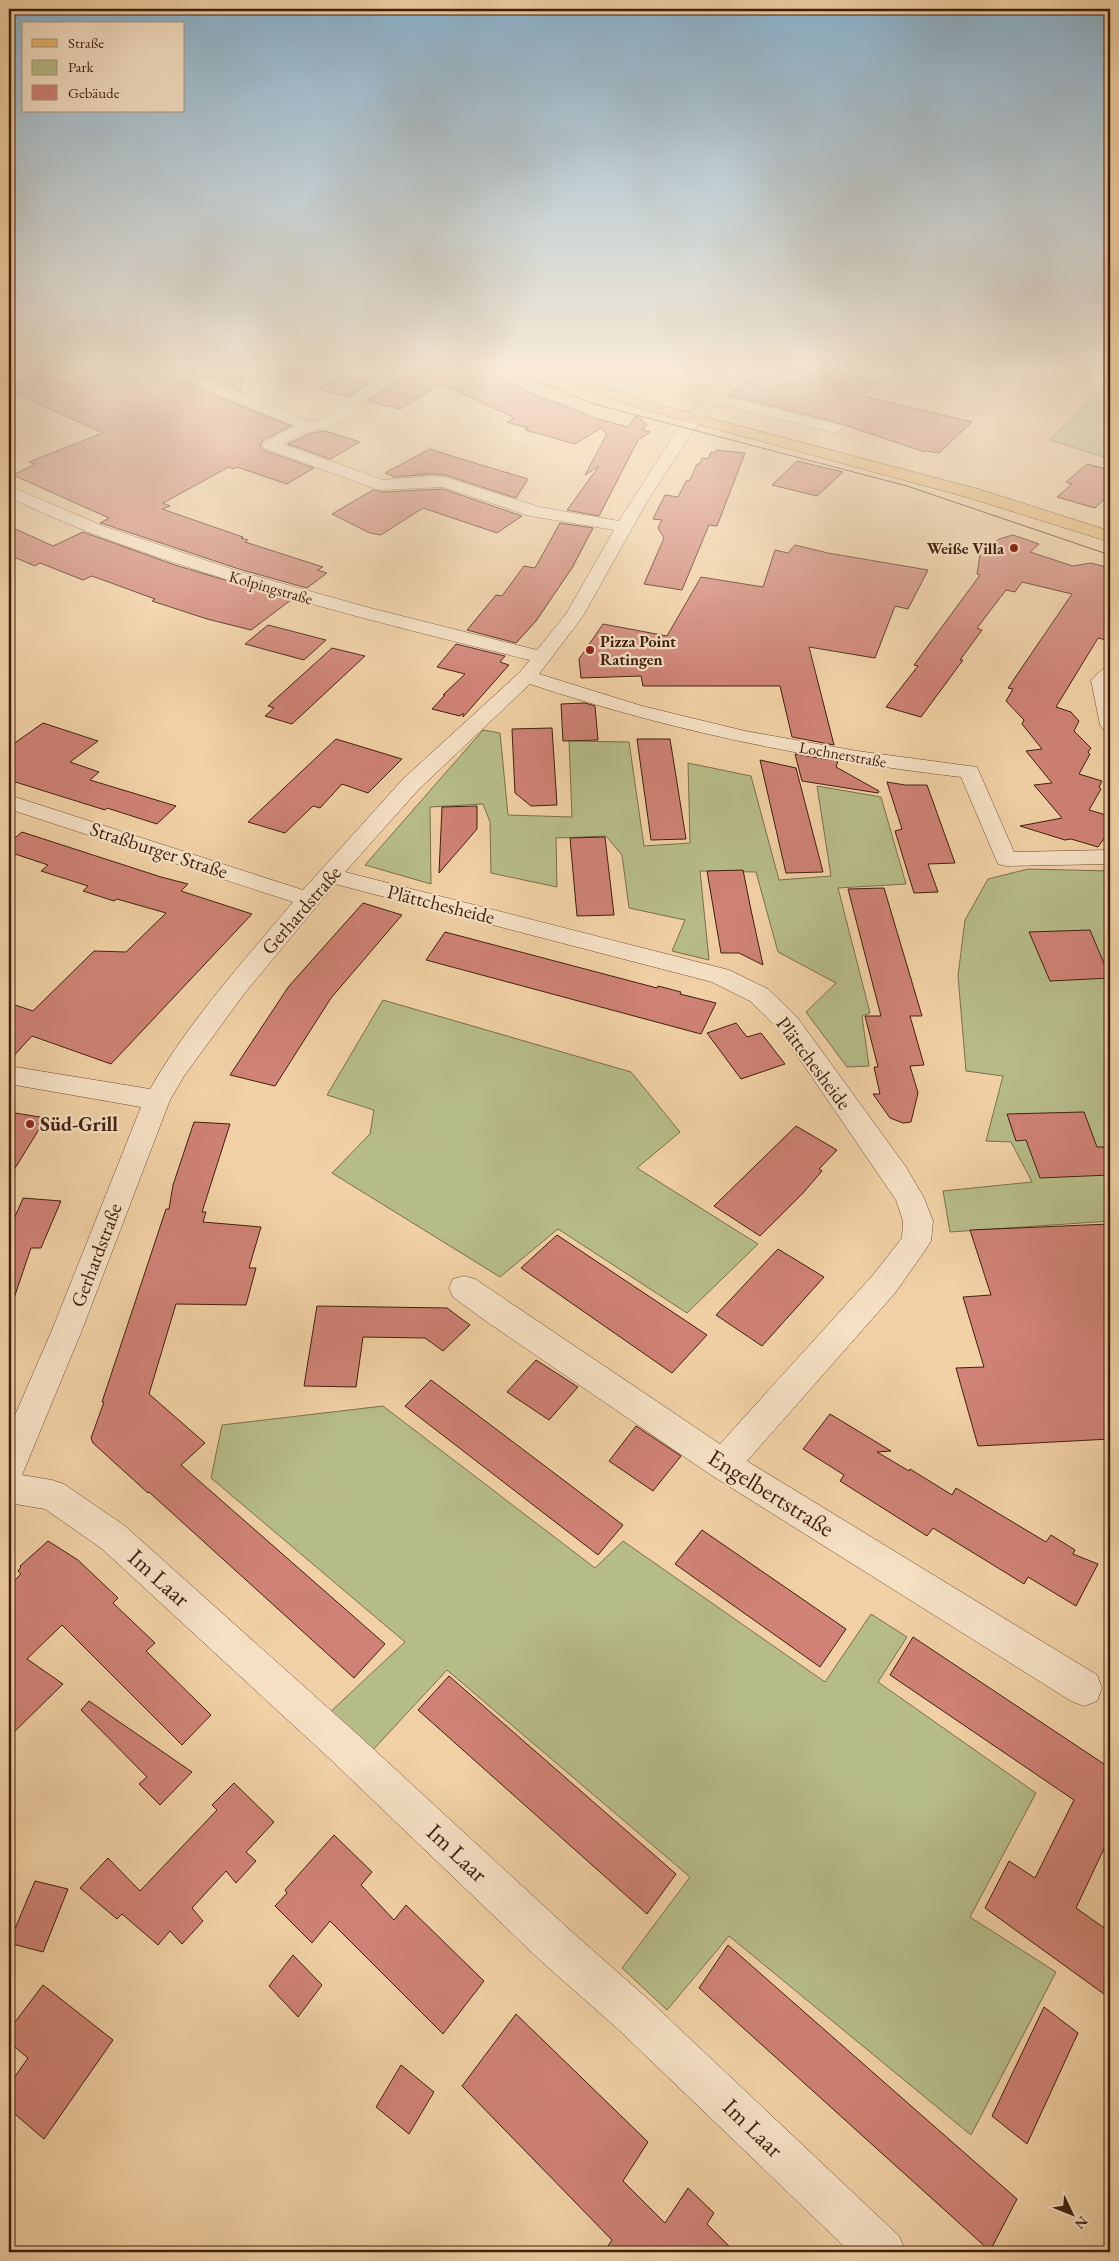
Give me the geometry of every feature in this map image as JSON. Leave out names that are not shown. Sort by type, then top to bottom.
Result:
[{"type":"main road","points":[[893,472],[972,493],[1110,537]]},
{"type":"street","points":[[345,472],[382,485],[430,481],[445,482],[536,512],[625,527]]},
{"type":"street","name":"Gerhardstraße","points":[[9,1467],[67,1330],[157,1100],[174,1070],[235,988],[308,898],[330,876],[411,784],[526,676],[542,657],[574,616],[660,472]]},
{"type":"street","name":"Kolpingstraße","points":[[9,491],[120,539],[265,587],[542,657]]},
{"type":"street","points":[[1110,673],[1101,680],[1110,724]]},
{"type":"street","name":"Lochnerstraße","points":[[526,676],[601,702],[715,729],[815,750],[916,766],[969,772],[1006,859],[1110,857]]},
{"type":"street","name":"Straßburger Straße","points":[[9,802],[308,898]]},
{"type":"street","name":"Plättchesheide","points":[[330,876],[720,976],[759,995],[788,1023],[896,1175],[910,1198],[918,1221],[916,1241],[884,1284],[723,1464]]},
{"type":"street","points":[[9,1075],[157,1100]]},
{"type":"street","name":"Engelbertstraße","points":[[464,1288],[723,1464],[1084,1688]]},
{"type":"street","name":"Im Laar","points":[[9,1488],[52,1494],[113,1537],[343,1746],[556,1946],[634,2015],[883,2252]]},
{"type":"green space","points":[[483,730],[500,733],[508,815],[572,817],[569,741],[629,742],[644,846],[690,843],[688,763],[751,776],[779,880],[831,876],[817,786],[881,797],[906,884],[838,888],[870,1013],[862,1016],[869,1066],[847,1067],[806,1012],[836,983],[778,952],[756,872],[700,871],[709,960],[672,951],[685,920],[629,908],[622,855],[606,836],[556,838],[557,887],[491,873],[490,822],[483,804],[430,807],[431,884],[365,865]]},
{"type":"green space","points":[[1028,869],[1110,871],[1110,1221],[950,1232],[943,1191],[1032,1182],[1011,1142],[986,1141],[1003,1076],[966,1071],[958,976],[965,920],[988,879]]},
{"type":"green space","points":[[383,1000],[631,1072],[680,1132],[637,1168],[758,1244],[687,1313],[558,1229],[500,1277],[332,1173],[370,1134],[374,1110],[327,1095]]},
{"type":"green space","points":[[383,1406],[595,1568],[623,1541],[825,1682],[871,1614],[907,1637],[878,1682],[1036,1793],[970,1917],[1056,1972],[971,2135],[729,1936],[667,2010],[622,1968],[690,1877],[447,1670],[370,1753],[328,1714],[405,1642],[211,1478],[222,1425]]},
{"type":"building","points":[[20,472],[221,472],[163,503],[170,506],[162,509],[243,537],[241,538],[248,540],[245,542],[323,567],[317,570],[327,573],[307,588],[239,569],[100,523],[109,518],[13,475]]},
{"type":"building","points":[[250,472],[308,472],[287,484]]},
{"type":"building","points":[[503,472],[528,479],[516,498],[445,475],[430,474],[395,477],[385,473]]},
{"type":"building","points":[[595,472],[622,472],[599,516],[567,510]]},
{"type":"building","points":[[694,472],[738,472],[717,526],[709,525],[682,590],[644,584],[664,538],[658,528],[662,520],[653,519],[665,495],[678,497],[686,481],[690,480]]},
{"type":"building","points":[[786,472],[843,472],[817,496],[772,485]]},
{"type":"building","points":[[1078,472],[1110,472],[1110,494],[1095,508],[1057,497],[1072,484],[1066,482]]},
{"type":"building","points":[[443,489],[522,516],[497,533],[423,508],[381,535],[370,533],[332,514],[373,490],[382,492]]},
{"type":"building","points":[[560,523],[593,528],[572,568],[536,621],[516,643],[467,630],[496,595],[502,596],[524,566],[535,568]]},
{"type":"building","points":[[9,526],[53,546],[83,532],[175,565],[291,600],[251,630],[207,619],[152,601],[155,599],[92,576],[83,580],[40,563],[35,566],[9,555]]},
{"type":"building","points":[[1013,535],[1039,544],[1030,552],[1073,566],[1091,563],[1110,568],[1110,641],[1098,638],[1056,707],[1071,712],[1079,721],[1074,731],[1091,748],[1088,752],[1090,754],[1079,774],[1102,781],[1099,787],[1101,789],[1089,810],[1110,816],[1110,830],[1098,847],[1071,839],[1065,840],[1020,826],[1062,818],[1034,785],[1052,783],[1026,751],[1042,749],[1022,724],[1024,720],[1006,701],[1013,689],[1008,688],[1072,594],[1022,582],[1015,592],[1006,590],[977,628],[982,630],[960,660],[963,660],[921,717],[886,707],[918,666],[914,665],[980,575],[977,574],[980,555],[999,539]]},
{"type":"building","points":[[795,545],[828,553],[928,570],[908,609],[895,606],[875,658],[809,647],[834,745],[792,737],[780,686],[643,686],[641,676],[581,678],[579,659],[603,624],[667,636],[701,577],[763,587],[775,550],[788,553]]},
{"type":"building","points":[[268,625],[326,640],[304,660],[245,644]]},
{"type":"building","points":[[456,644],[505,656],[500,662],[509,665],[463,717],[463,713],[460,716],[432,709],[445,695],[443,695],[465,674],[437,667]]},
{"type":"building","points":[[332,648],[365,656],[292,724],[265,716],[274,708],[268,706]]},
{"type":"building","points":[[585,703],[595,706],[598,740],[563,741],[561,704]]},
{"type":"building","points":[[43,723],[98,741],[70,762],[99,772],[90,780],[176,806],[157,824],[9,780],[9,747]]},
{"type":"building","points":[[552,728],[557,805],[531,806],[515,793],[512,729]]},
{"type":"building","points":[[336,739],[402,759],[368,793],[342,784],[320,808],[313,806],[285,833],[248,822]]},
{"type":"building","points":[[637,739],[670,739],[686,839],[651,840]]},
{"type":"building","points":[[795,754],[838,761],[836,767],[879,791],[878,793],[802,781]]},
{"type":"building","points":[[760,760],[796,768],[823,872],[786,873]]},
{"type":"building","points":[[887,782],[905,785],[927,785],[955,863],[928,864],[938,892],[914,893],[895,831],[902,829]]},
{"type":"building","points":[[477,806],[477,829],[439,873],[442,807]]},
{"type":"building","points":[[22,832],[188,884],[181,891],[252,914],[111,1064],[32,1036],[9,1061],[9,1003],[33,1011],[94,951],[126,952],[166,913],[117,899],[114,901],[83,891],[88,886],[41,871],[48,865],[9,852],[9,843]]},
{"type":"building","points":[[605,837],[614,915],[577,916],[570,838]]},
{"type":"building","points":[[743,870],[763,965],[739,953],[721,953],[707,871]]},
{"type":"building","points":[[884,888],[922,1016],[910,1016],[924,1065],[910,1066],[918,1093],[911,1122],[903,1123],[890,1118],[873,1094],[880,1094],[874,1067],[878,1067],[865,1016],[881,1016],[848,889]]},
{"type":"building","points":[[363,903],[402,915],[331,998],[275,1086],[230,1075],[289,986]]},
{"type":"building","points":[[1090,930],[1110,978],[1050,981],[1029,932]]},
{"type":"building","points":[[445,932],[657,988],[658,986],[681,992],[680,994],[716,1003],[701,1034],[426,960]]},
{"type":"building","points":[[736,1023],[747,1037],[761,1033],[785,1064],[741,1079],[707,1033]]},
{"type":"building","points":[[9,1112],[46,1118],[9,1178]]},
{"type":"building","points":[[1084,1112],[1097,1147],[1110,1147],[1110,1175],[1040,1178],[1026,1140],[1016,1141],[1007,1114]]},
{"type":"building","points":[[194,1122],[230,1124],[202,1212],[206,1212],[203,1222],[261,1227],[249,1268],[256,1268],[246,1305],[176,1304],[149,1394],[205,1443],[181,1465],[385,1644],[354,1678],[93,1443],[91,1438],[166,1209],[169,1209],[173,1185]]},
{"type":"building","points":[[796,1126],[837,1150],[819,1169],[822,1171],[803,1193],[760,1236],[714,1206]]},
{"type":"building","points":[[23,1198],[61,1201],[41,1248],[31,1248],[13,1301],[9,1300],[9,1219],[14,1219]]},
{"type":"building","points":[[1110,1224],[1110,1439],[978,1446],[956,1368],[984,1367],[963,1297],[991,1295],[970,1230]]},
{"type":"building","points":[[557,1235],[707,1335],[672,1373],[521,1268]]},
{"type":"building","points":[[778,1249],[824,1277],[762,1346],[716,1315]]},
{"type":"building","points":[[317,1306],[447,1308],[470,1325],[443,1351],[425,1338],[363,1337],[356,1387],[304,1386]]},
{"type":"building","points":[[536,1360],[578,1387],[549,1420],[507,1392]]},
{"type":"building","points":[[431,1380],[623,1525],[598,1555],[405,1406]]},
{"type":"building","points":[[830,1414],[891,1451],[877,1452],[909,1471],[910,1469],[952,1495],[956,1488],[1046,1542],[1051,1535],[1075,1550],[1073,1554],[1098,1564],[1076,1606],[1028,1577],[1024,1584],[933,1528],[927,1536],[840,1481],[844,1475],[803,1449]]},
{"type":"building","points":[[636,1426],[681,1456],[653,1491],[609,1461]]},
{"type":"building","points":[[702,1530],[846,1629],[820,1667],[675,1564]]},
{"type":"building","points":[[48,1541],[78,1560],[118,1598],[113,1603],[155,1643],[146,1651],[211,1715],[182,1745],[62,1625],[27,1659],[63,1684],[9,1737],[9,1586],[21,1574],[18,1571],[20,1566]]},
{"type":"building","points":[[913,1637],[1110,1768],[1110,1836],[1076,1908],[1110,1932],[1110,1980],[1104,1994],[985,1908],[1009,1861],[1035,1878],[1074,1800],[890,1675]]},
{"type":"building","points":[[449,1676],[676,1874],[647,1914],[418,1710]]},
{"type":"building","points":[[89,1701],[192,1772],[160,1805],[139,1784],[147,1777],[81,1710]]},
{"type":"building","points":[[234,1783],[274,1822],[246,1852],[256,1861],[236,1883],[226,1871],[192,1908],[203,1921],[182,1944],[170,1931],[158,1945],[122,1914],[117,1919],[80,1888],[108,1858],[140,1891],[217,1810],[212,1805]]},
{"type":"building","points":[[334,1835],[372,1872],[361,1885],[394,1920],[406,1905],[484,1981],[443,2034],[330,1921],[312,1943],[275,1906],[287,1893],[285,1890]]},
{"type":"building","points":[[35,1881],[68,1889],[43,1952],[9,1943]]},
{"type":"building","points":[[728,1945],[1017,2199],[990,2251],[699,1988]]},
{"type":"building","points":[[293,1955],[322,1985],[298,2017],[269,1986]]},
{"type":"building","points":[[43,1985],[113,2040],[44,2139],[9,2109],[9,2085],[28,2058],[9,2042],[9,2030]]},
{"type":"building","points":[[1044,2007],[1078,2033],[1027,2144],[992,2116]]},
{"type":"building","points":[[516,2014],[648,2142],[623,2181],[665,2223],[688,2188],[714,2213],[707,2224],[735,2252],[604,2252],[612,2240],[462,2086]]},
{"type":"building","points":[[401,2065],[434,2092],[409,2134],[376,2107]]},
{"type":"tram line","points":[[852,472],[907,486],[1110,555]]},
{"type":"place","name":"Weiße Villa","points":[[1014,548]]},
{"type":"place","name":"Pizza Point Ratingen","points":[[590,650]]},
{"type":"place","name":"Süd-Grill","points":[[30,1124]]}]
